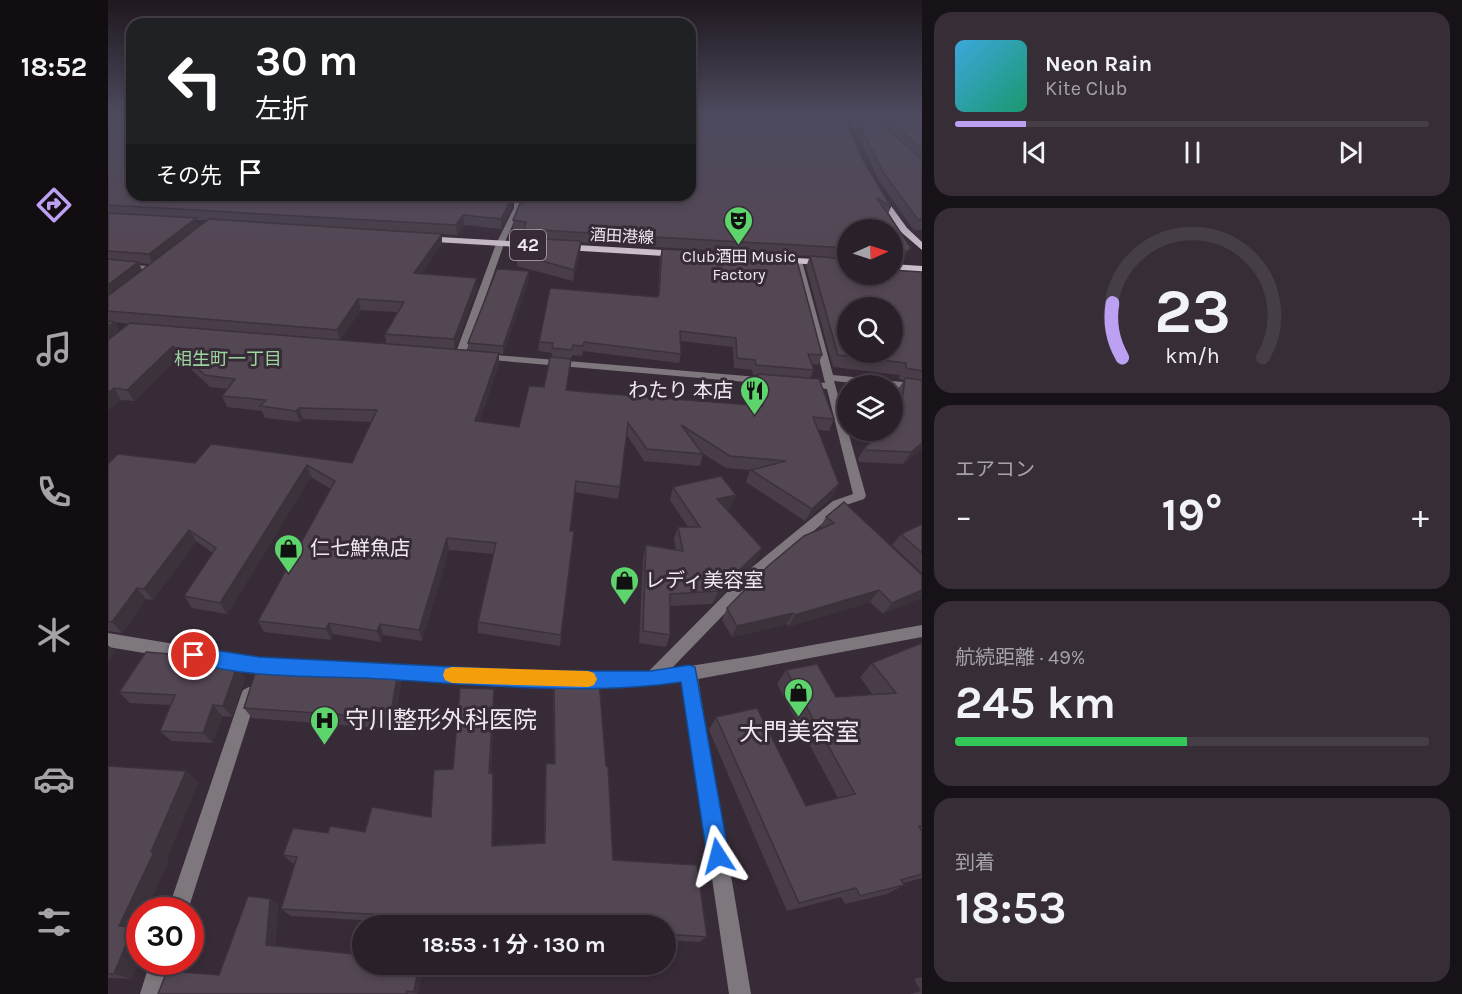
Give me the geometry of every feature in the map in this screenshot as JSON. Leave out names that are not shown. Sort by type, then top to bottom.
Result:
[{"type":"main road","points":[[874,186],[885,207],[922,247]]},
{"type":"main road","name":"酒田港線","points":[[417,239],[691,255]]},
{"type":"main road","points":[[774,260],[837,263]]},
{"type":"main road","points":[[903,268],[922,269]]},
{"type":"street","points":[[460,355],[500,244],[517,208],[517,201]]},
{"type":"street","points":[[148,275],[165,261]]},
{"type":"street","points":[[651,679],[756,572],[837,504],[860,496],[798,261]]},
{"type":"street","points":[[108,264],[156,268]]},
{"type":"street","points":[[448,354],[781,382]]},
{"type":"street","points":[[793,383],[828,381],[922,387]]},
{"type":"street","points":[[837,504],[863,528]]},
{"type":"street","points":[[108,640],[259,665],[536,679],[651,679],[922,631]]},
{"type":"street","points":[[182,897],[259,665]]},
{"type":"street","points":[[689,673],[740,994]]},
{"type":"street","points":[[151,994],[157,975]]},
{"type":"building","points":[[108,159],[126,159],[126,201],[510,201],[501,219],[463,215],[456,225],[108,205]]},
{"type":"building","points":[[696,159],[863,159],[891,207],[877,198],[891,219],[837,219],[837,247],[637,236],[638,233],[590,230],[589,233],[524,229],[526,222],[513,220],[521,201],[696,201]]},
{"type":"building","points":[[877,159],[922,160],[922,220],[918,220],[883,172]]},
{"type":"building","points":[[108,213],[196,218],[149,254],[108,251]]},
{"type":"building","points":[[209,219],[442,234],[414,273],[477,278],[454,339],[385,334],[404,302],[358,299],[337,330],[108,311],[108,296]]},
{"type":"building","points":[[903,236],[911,248],[903,252]]},
{"type":"building","points":[[522,238],[581,241],[574,270],[517,254]]},
{"type":"building","points":[[662,249],[796,257],[822,355],[808,354],[814,370],[756,365],[755,360],[737,358],[736,338],[680,331],[681,354],[584,342],[583,346],[573,345],[572,350],[552,348],[553,343],[539,342],[550,288],[657,297]]},
{"type":"building","points":[[810,256],[837,258],[837,285],[903,285],[903,271],[922,272],[922,371],[906,368],[906,363],[903,363],[903,297],[837,297],[837,351]]},
{"type":"building","points":[[108,259],[138,262],[108,285]]},
{"type":"building","points":[[497,269],[529,271],[503,346],[468,343]]},
{"type":"building","points":[[130,323],[499,353],[475,421],[519,427],[529,386],[544,387],[550,357],[571,359],[566,390],[597,393],[763,406],[758,374],[819,379],[834,419],[813,417],[839,484],[812,509],[751,470],[786,461],[730,456],[681,425],[703,454],[647,449],[628,423],[620,487],[576,481],[570,531],[574,531],[561,635],[478,622],[496,543],[447,538],[419,630],[380,624],[377,631],[329,623],[326,629],[258,621],[335,481],[307,465],[220,603],[184,596],[216,548],[189,530],[144,589],[137,588],[112,622],[108,621],[108,464],[118,454],[195,463],[211,444],[352,463],[377,410],[299,408],[296,411],[260,406],[266,400],[222,396],[235,379],[205,375],[173,346],[127,390],[114,388],[108,393],[108,340]]},
{"type":"building","points":[[905,378],[922,380],[922,443],[911,452],[866,450],[865,447],[872,441],[903,441]]},
{"type":"building","points":[[721,476],[736,495],[717,499],[762,548],[718,591],[670,594],[670,635],[643,631],[646,545],[683,551],[678,527],[700,527],[673,487]]},
{"type":"building","points":[[844,502],[922,575],[922,590],[892,603],[879,590],[795,615],[793,613],[737,626],[727,608],[768,566],[804,536],[834,523],[826,517]]},
{"type":"building","points":[[922,524],[922,553],[901,534]]},
{"type":"building","points":[[922,643],[922,826],[919,826],[922,832],[922,874],[901,880],[904,885],[860,896],[856,888],[799,903],[716,717],[757,708],[806,806],[855,794],[786,670],[817,664],[836,697],[896,693],[872,663]]},
{"type":"building","points":[[146,652],[230,659],[228,666],[237,666],[223,706],[213,705],[203,733],[160,731],[175,695],[119,692]]},
{"type":"building","points":[[257,667],[398,672],[390,718],[244,708]]},
{"type":"building","points":[[554,678],[599,680],[606,766],[608,766],[613,860],[697,865],[707,937],[676,935],[676,915],[386,915],[281,909],[297,857],[283,855],[293,828],[328,833],[330,826],[365,832],[372,807],[431,817],[434,770],[453,769],[460,688],[494,689],[489,773],[493,773],[492,846],[545,843],[546,763],[555,764]]},
{"type":"building","points":[[108,766],[186,771],[151,852],[154,852],[133,897],[126,897],[126,911],[119,926],[126,926],[126,944],[114,974],[108,974]]},
{"type":"building","points":[[248,896],[270,899],[266,945],[352,954],[352,975],[417,975],[414,992],[407,991],[407,994],[158,994],[165,975],[219,975]]},
{"type":"slow traffic","points":[[452,675],[588,679]]},
{"type":"place","name":"Club酒田 Music Factory","points":[[739,246]]},
{"type":"place","name":"わたり 本店","points":[[754,416]]},
{"type":"place","name":"仁七鮮魚店","points":[[289,574]]},
{"type":"place","name":"レディ美容室","points":[[624,606]]},
{"type":"place","name":"大門美容室","points":[[799,718]]},
{"type":"place","name":"守川整形外科医院","points":[[324,746]]},
{"type":"district","name":"相生町一丁目","points":[[228,359]]},
{"type":"route","points":[[194,655],[259,665],[536,679],[651,679],[689,673],[718,856]]}]
